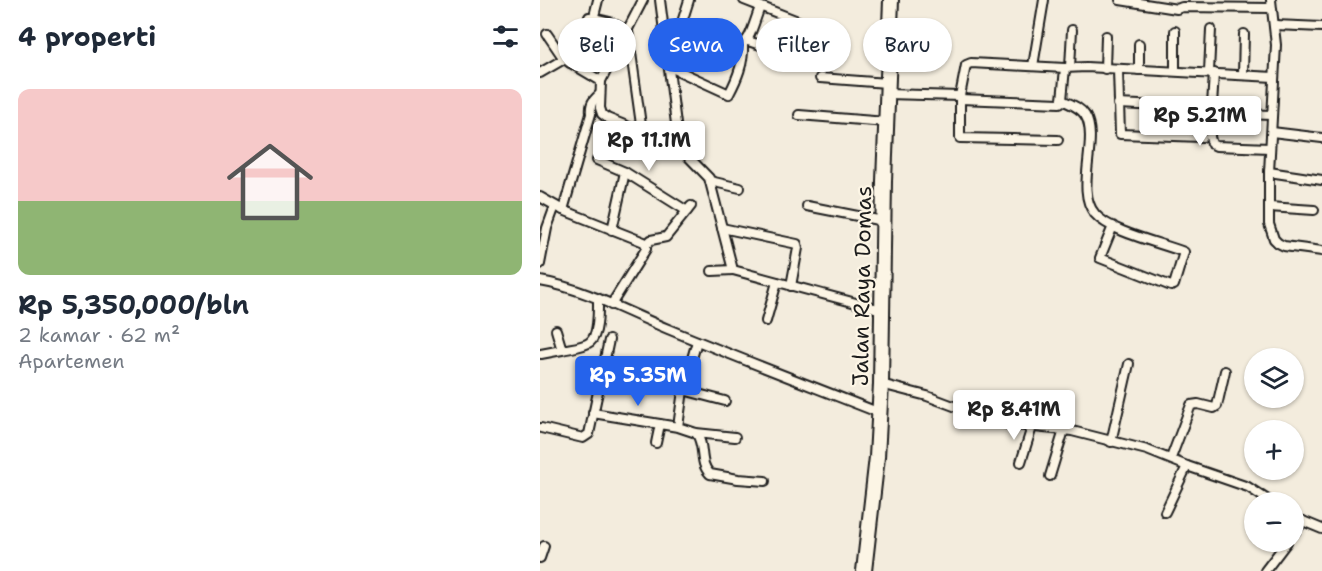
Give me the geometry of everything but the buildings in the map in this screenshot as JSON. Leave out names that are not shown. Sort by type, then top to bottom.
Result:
[{"type":"highway","name":"Jalan Raya Domas","points":[[864,571],[880,413],[891,0]]},
{"type":"street","points":[[594,16],[598,0]]},
{"type":"street","points":[[634,18],[643,0]]},
{"type":"street","points":[[660,0],[663,18]]},
{"type":"street","points":[[684,18],[689,0]]},
{"type":"street","points":[[744,0],[790,18]]},
{"type":"street","points":[[1033,66],[1044,0]]},
{"type":"street","points":[[1120,0],[1177,9],[1271,4],[1275,25],[1269,224],[1278,243],[1284,246],[1322,251]]},
{"type":"street","points":[[744,56],[755,4]]},
{"type":"street","points":[[589,18],[594,16],[599,18]]},
{"type":"street","points":[[1275,25],[1322,27]]},
{"type":"street","points":[[1211,29],[1208,111],[1210,137],[1214,146],[1270,148]]},
{"type":"street","points":[[820,78],[960,97],[1060,103],[1072,30]]},
{"type":"street","points":[[1175,31],[1175,71]]},
{"type":"street","points":[[547,34],[558,48]]},
{"type":"street","points":[[1243,75],[1244,34]]},
{"type":"street","points":[[1105,69],[1106,36]]},
{"type":"street","points":[[745,43],[756,46]]},
{"type":"street","points":[[1139,44],[1139,70]]},
{"type":"street","points":[[1058,140],[962,139],[960,136],[960,97],[966,65],[971,63],[1274,77]]},
{"type":"street","points":[[540,73],[558,65]]},
{"type":"street","points":[[1118,69],[1120,134],[1202,136]]},
{"type":"street","points":[[586,72],[601,81]]},
{"type":"street","points":[[606,72],[601,81],[602,114],[679,147],[710,181],[733,270]]},
{"type":"street","points":[[634,72],[642,132]]},
{"type":"street","points":[[671,72],[679,147]]},
{"type":"street","points":[[686,72],[729,94],[739,72]]},
{"type":"street","points":[[563,210],[591,114],[590,106],[600,94]]},
{"type":"street","points":[[1062,100],[1079,108],[1086,115],[1089,126],[1087,189],[1091,208],[1104,222],[1184,252],[1174,285],[1170,286],[1100,258],[1113,226]]},
{"type":"street","points":[[1118,104],[1272,116]]},
{"type":"street","points":[[799,115],[886,122]]},
{"type":"street","points":[[1272,132],[1322,138]]},
{"type":"street","points":[[597,160],[625,172],[689,209],[666,237],[651,240],[646,245],[646,249],[611,305]]},
{"type":"street","points":[[612,230],[625,172]]},
{"type":"street","points":[[1269,172],[1322,180]]},
{"type":"street","points":[[710,181],[740,188]]},
{"type":"street","points":[[540,197],[563,210],[646,245]]},
{"type":"street","points":[[540,264],[547,228],[555,206]]},
{"type":"street","points":[[807,206],[884,221]]},
{"type":"street","points":[[1269,207],[1314,210]]},
{"type":"street","points":[[722,228],[797,244],[791,286]]},
{"type":"street","points":[[712,271],[733,270],[882,309]]},
{"type":"street","points":[[540,281],[560,284],[880,413]]},
{"type":"street","points":[[766,321],[777,282]]},
{"type":"street","points":[[541,354],[588,344],[593,340],[598,319],[598,299]]},
{"type":"street","points":[[556,330],[562,350]]},
{"type":"street","points":[[541,428],[583,438],[589,434],[609,340]]},
{"type":"street","points":[[678,427],[683,390],[698,341]]},
{"type":"street","points":[[1111,442],[1129,364]]},
{"type":"street","points":[[1171,458],[1191,405],[1198,404],[1214,408],[1217,406],[1225,371]]},
{"type":"street","points":[[881,384],[927,396],[991,420],[1064,430],[1130,445],[1171,458],[1256,492]]},
{"type":"street","points":[[683,390],[725,401]]},
{"type":"street","points":[[593,413],[678,427],[696,433],[735,437]]},
{"type":"street","points":[[656,443],[660,424]]},
{"type":"street","points":[[1021,462],[1032,427]]},
{"type":"street","points":[[1050,476],[1064,430]]},
{"type":"street","points":[[696,433],[702,441],[702,462],[710,474],[765,481]]},
{"type":"street","points":[[1166,512],[1187,466]]},
{"type":"street","points":[[1304,521],[1322,529]]},
{"type":"street","points":[[540,558],[543,546]]},
{"type":"street","points":[[1265,571],[1279,552]]}]
